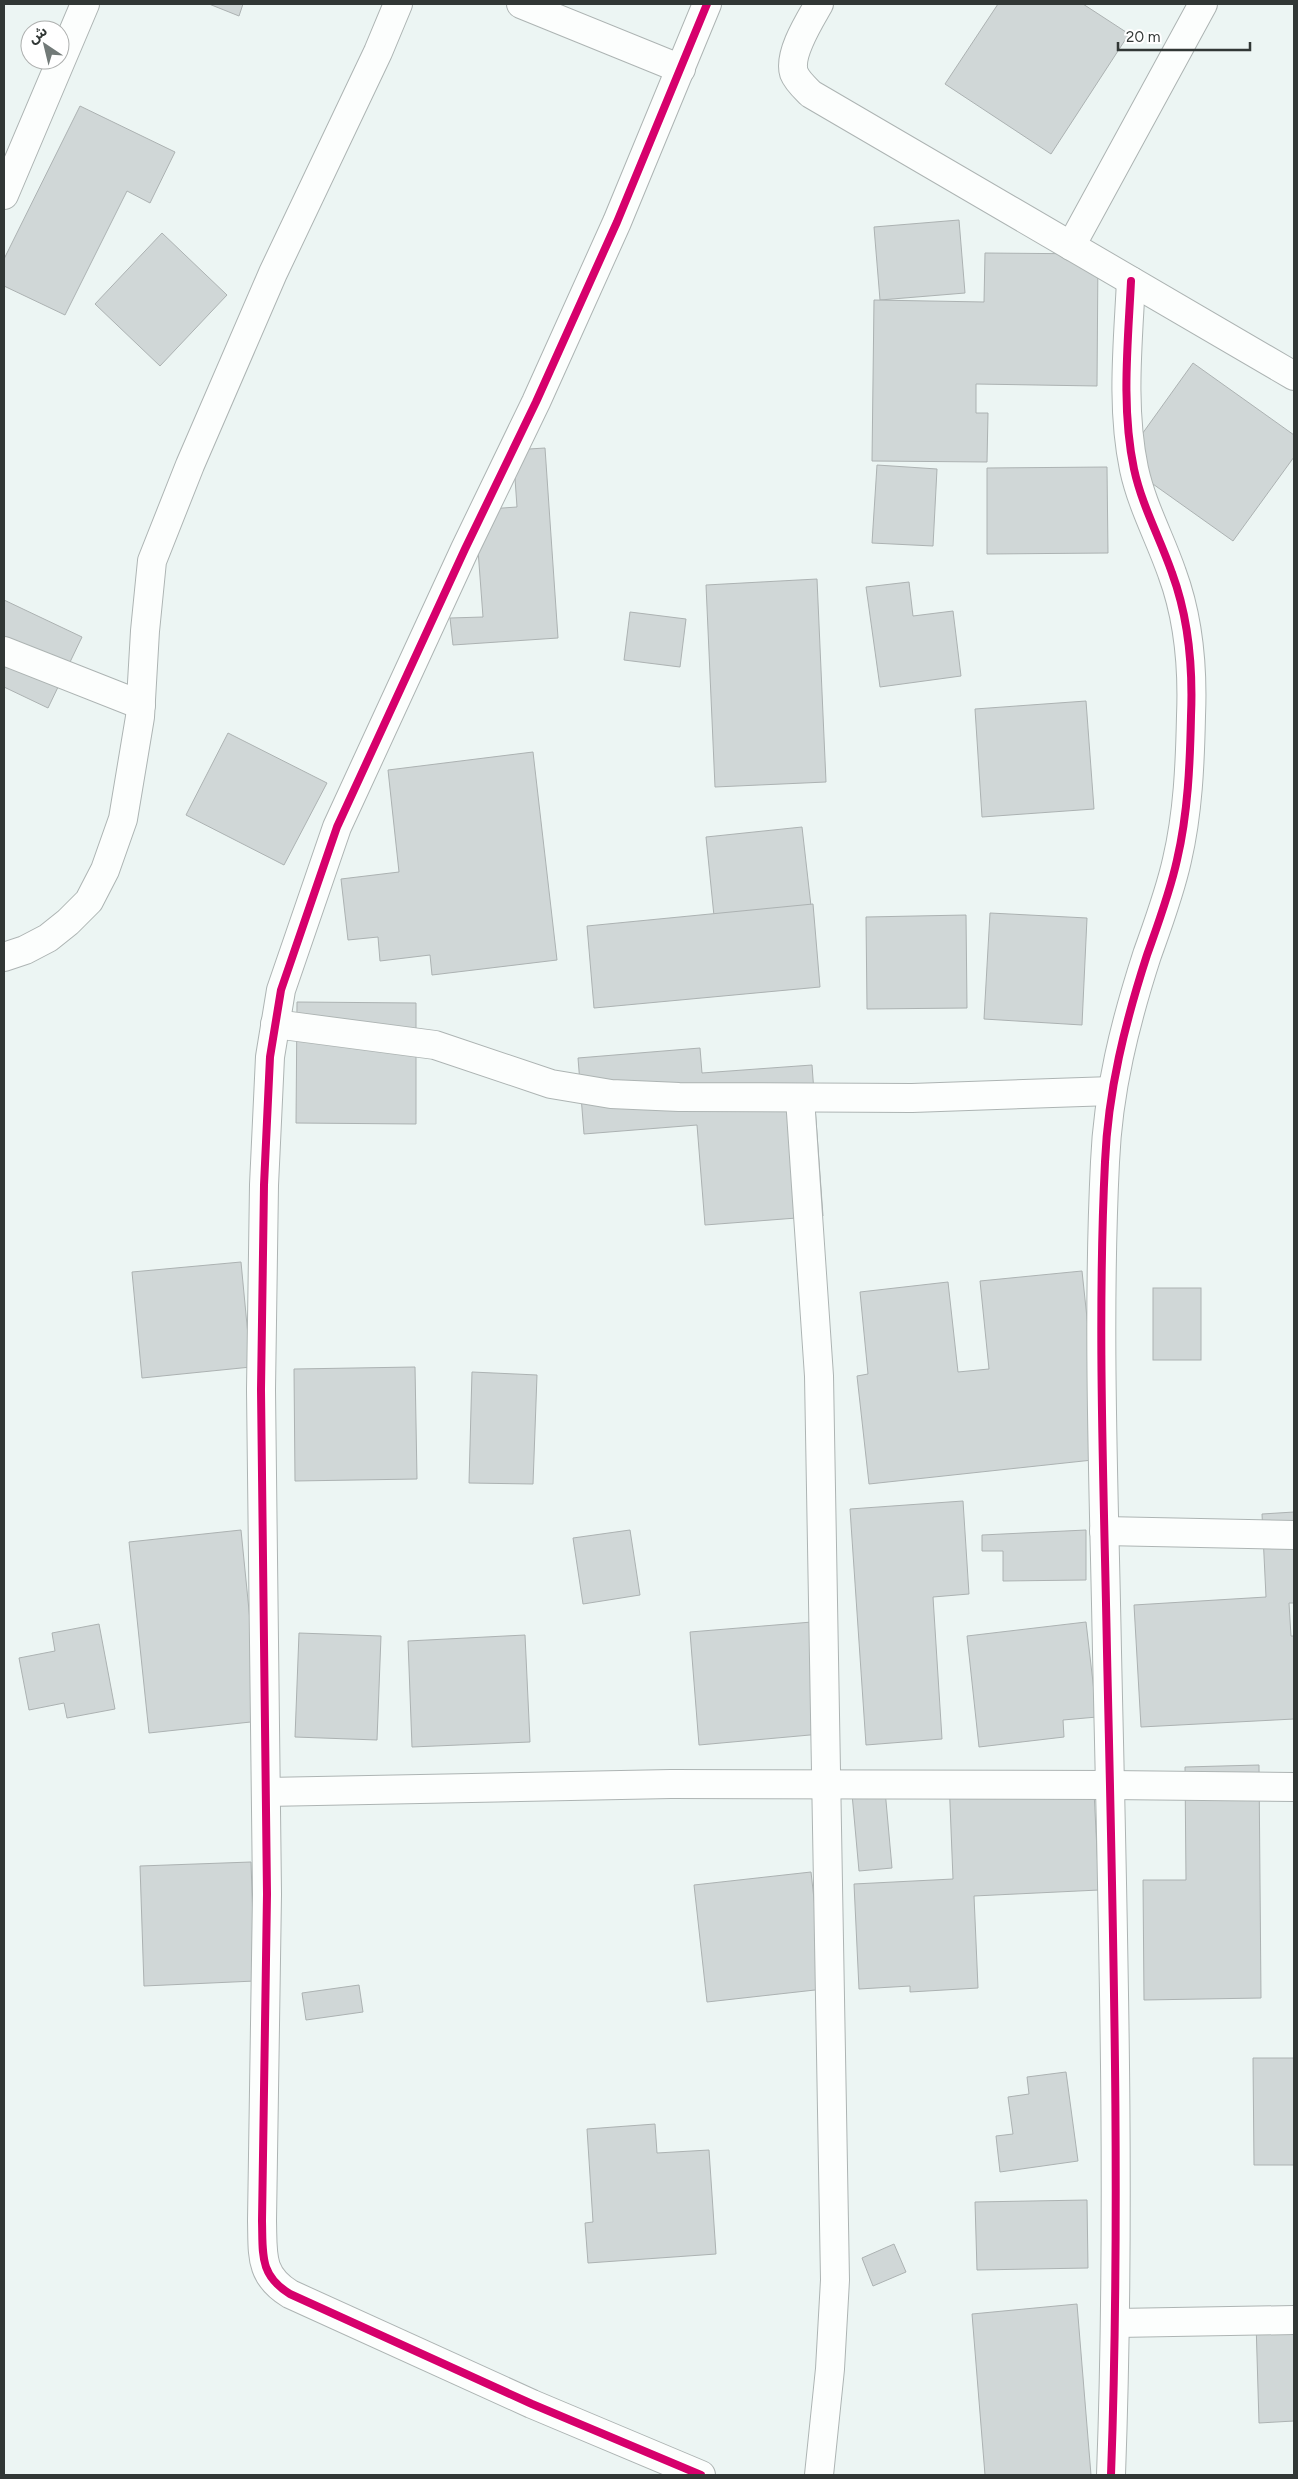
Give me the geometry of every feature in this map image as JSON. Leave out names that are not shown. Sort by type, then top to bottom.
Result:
[{"type":"street","points":[[4,195],[85,4]]},
{"type":"street","points":[[4,957],[25,950],[48,938],[89,901],[106,870],[123,819],[141,705],[147,600],[152,561],[160,537],[273,272],[378,52],[398,4]]},
{"type":"street","points":[[520,4],[681,69]]},
{"type":"street","points":[[701,2475],[532,2404],[290,2294],[278,2286],[270,2276],[263,2261],[267,1894],[261,1390],[264,1185],[270,1057],[281,990],[292,954],[337,827],[456,567],[536,402],[617,222],[707,4]]},
{"type":"street","points":[[819,4],[798,44],[794,60],[794,72],[801,84],[811,94],[1294,376]]},
{"type":"street","points":[[1071,246],[1203,4]]},
{"type":"street","points":[[1111,2475],[1116,2323],[1110,1785],[1101,1327],[1105,1156],[1112,1091],[1124,1034],[1178,856],[1185,812],[1192,709],[1190,660],[1182,604],[1174,576],[1139,492],[1127,426],[1126,378],[1131,280]]},
{"type":"street","points":[[4,651],[141,705]]},
{"type":"street","points":[[274,1024],[435,1045],[552,1084],[578,1090],[679,1097],[800,1098],[912,1098],[1112,1091]]},
{"type":"street","points":[[800,1098],[818,1376],[835,2280],[830,2369],[819,2475]]},
{"type":"street","points":[[1104,1531],[1294,1536]]},
{"type":"street","points":[[266,1792],[671,1784],[1110,1785],[1294,1788]]},
{"type":"street","points":[[1116,2323],[1294,2320]]},
{"type":"building","points":[[209,4],[243,4],[239,16]]},
{"type":"building","points":[[998,4],[1083,4],[1129,34],[1051,154],[945,84]]},
{"type":"building","points":[[80,106],[175,152],[150,203],[127,191],[65,315],[4,286],[4,259]]},
{"type":"building","points":[[959,220],[965,293],[880,300],[874,227]]},
{"type":"building","points":[[162,233],[227,295],[160,366],[95,304]]},
{"type":"building","points":[[985,253],[1098,254],[1097,386],[976,384],[976,413],[988,413],[987,462],[872,461],[874,300],[984,302]]},
{"type":"building","points":[[1193,363],[1294,435],[1294,457],[1233,541],[1122,462]]},
{"type":"building","points":[[545,448],[558,638],[453,645],[450,618],[483,617],[475,510],[517,507],[513,450]]},
{"type":"building","points":[[877,465],[937,469],[933,546],[872,543]]},
{"type":"building","points":[[1107,467],[1108,553],[987,554],[987,468]]},
{"type":"building","points":[[817,579],[826,782],[715,787],[706,585]]},
{"type":"building","points":[[909,582],[913,616],[953,611],[961,676],[880,687],[866,587]]},
{"type":"building","points":[[4,600],[82,637],[48,708],[4,687]]},
{"type":"building","points":[[630,612],[686,619],[680,667],[624,660]]},
{"type":"building","points":[[1086,701],[1094,809],[982,817],[975,709]]},
{"type":"building","points":[[228,733],[327,783],[284,865],[186,815]]},
{"type":"building","points":[[533,752],[557,960],[432,975],[430,955],[380,961],[378,937],[348,940],[341,879],[399,872],[388,770]]},
{"type":"building","points":[[802,827],[811,906],[714,916],[706,837]]},
{"type":"building","points":[[813,904],[820,987],[594,1008],[587,926]]},
{"type":"building","points":[[990,913],[1087,918],[1082,1025],[984,1019]]},
{"type":"building","points":[[966,915],[967,1008],[867,1009],[866,917]]},
{"type":"building","points":[[297,1002],[416,1003],[416,1124],[296,1123]]},
{"type":"building","points":[[700,1048],[702,1073],[812,1065],[823,1216],[705,1225],[697,1125],[584,1134],[578,1058]]},
{"type":"building","points":[[241,1262],[251,1367],[142,1378],[132,1272]]},
{"type":"building","points":[[1082,1271],[1102,1459],[869,1484],[857,1376],[868,1374],[860,1292],[948,1282],[958,1372],[989,1369],[980,1281]]},
{"type":"building","points":[[1153,1288],[1201,1288],[1201,1360],[1153,1360]]},
{"type":"building","points":[[415,1367],[417,1479],[295,1481],[294,1369]]},
{"type":"building","points":[[472,1372],[537,1375],[533,1484],[469,1483]]},
{"type":"building","points":[[963,1501],[969,1594],[933,1597],[942,1739],[866,1745],[850,1509]]},
{"type":"building","points":[[1294,1512],[1294,1603],[1289,1603],[1291,1636],[1294,1636],[1294,1719],[1141,1727],[1134,1605],[1266,1597],[1262,1514]]},
{"type":"building","points":[[241,1530],[260,1721],[149,1733],[129,1542]]},
{"type":"building","points":[[630,1530],[640,1595],[583,1604],[573,1538]]},
{"type":"building","points":[[1086,1530],[1086,1580],[1003,1581],[1003,1551],[982,1551],[982,1535]]},
{"type":"building","points":[[812,1622],[821,1734],[699,1745],[690,1632]]},
{"type":"building","points":[[1086,1622],[1097,1717],[1063,1720],[1064,1737],[979,1747],[967,1636]]},
{"type":"building","points":[[99,1624],[115,1709],[67,1718],[64,1703],[29,1710],[19,1658],[55,1651],[52,1633]]},
{"type":"building","points":[[299,1633],[381,1636],[377,1740],[295,1737]]},
{"type":"building","points":[[525,1635],[530,1742],[412,1747],[408,1641]]},
{"type":"building","points":[[1259,1765],[1261,1998],[1144,2000],[1143,1880],[1186,1880],[1185,1767]]},
{"type":"building","points":[[1093,1772],[1099,1890],[974,1896],[978,1988],[910,1992],[910,1986],[859,1989],[854,1884],[953,1879],[949,1779]]},
{"type":"building","points":[[885,1790],[892,1868],[859,1871],[852,1794]]},
{"type":"building","points":[[251,1862],[255,1981],[144,1986],[140,1866]]},
{"type":"building","points":[[811,1872],[824,1989],[707,2002],[694,1885]]},
{"type":"building","points":[[359,1985],[363,2012],[306,2020],[302,1993]]},
{"type":"building","points":[[1253,2058],[1294,2058],[1294,2165],[1254,2165]]},
{"type":"building","points":[[1066,2072],[1078,2161],[1000,2172],[996,2136],[1013,2134],[1008,2097],[1029,2094],[1027,2077]]},
{"type":"building","points":[[655,2124],[657,2153],[709,2150],[716,2254],[588,2263],[585,2223],[593,2222],[587,2129]]},
{"type":"building","points":[[1087,2200],[1088,2268],[977,2270],[975,2202]]},
{"type":"building","points":[[894,2244],[906,2272],[873,2286],[862,2258]]},
{"type":"building","points":[[1077,2304],[1091,2475],[985,2475],[972,2314]]},
{"type":"building","points":[[1294,2321],[1294,2421],[1259,2423],[1256,2322]]},
{"type":"cycle path","points":[[701,2475],[532,2404],[290,2294],[280,2287],[268,2271],[263,2254],[262,2221],[267,1894],[261,1390],[264,1185],[270,1057],[281,990],[337,827],[465,549],[536,402],[617,222],[707,4]]},
{"type":"cycle path","points":[[1111,2475],[1116,2166],[1114,1961],[1102,1407],[1102,1284],[1105,1162],[1110,1109],[1119,1057],[1139,981],[1171,884],[1181,842],[1188,788],[1191,698],[1189,644],[1178,590],[1137,483],[1130,446],[1126,375],[1131,281]]}]
